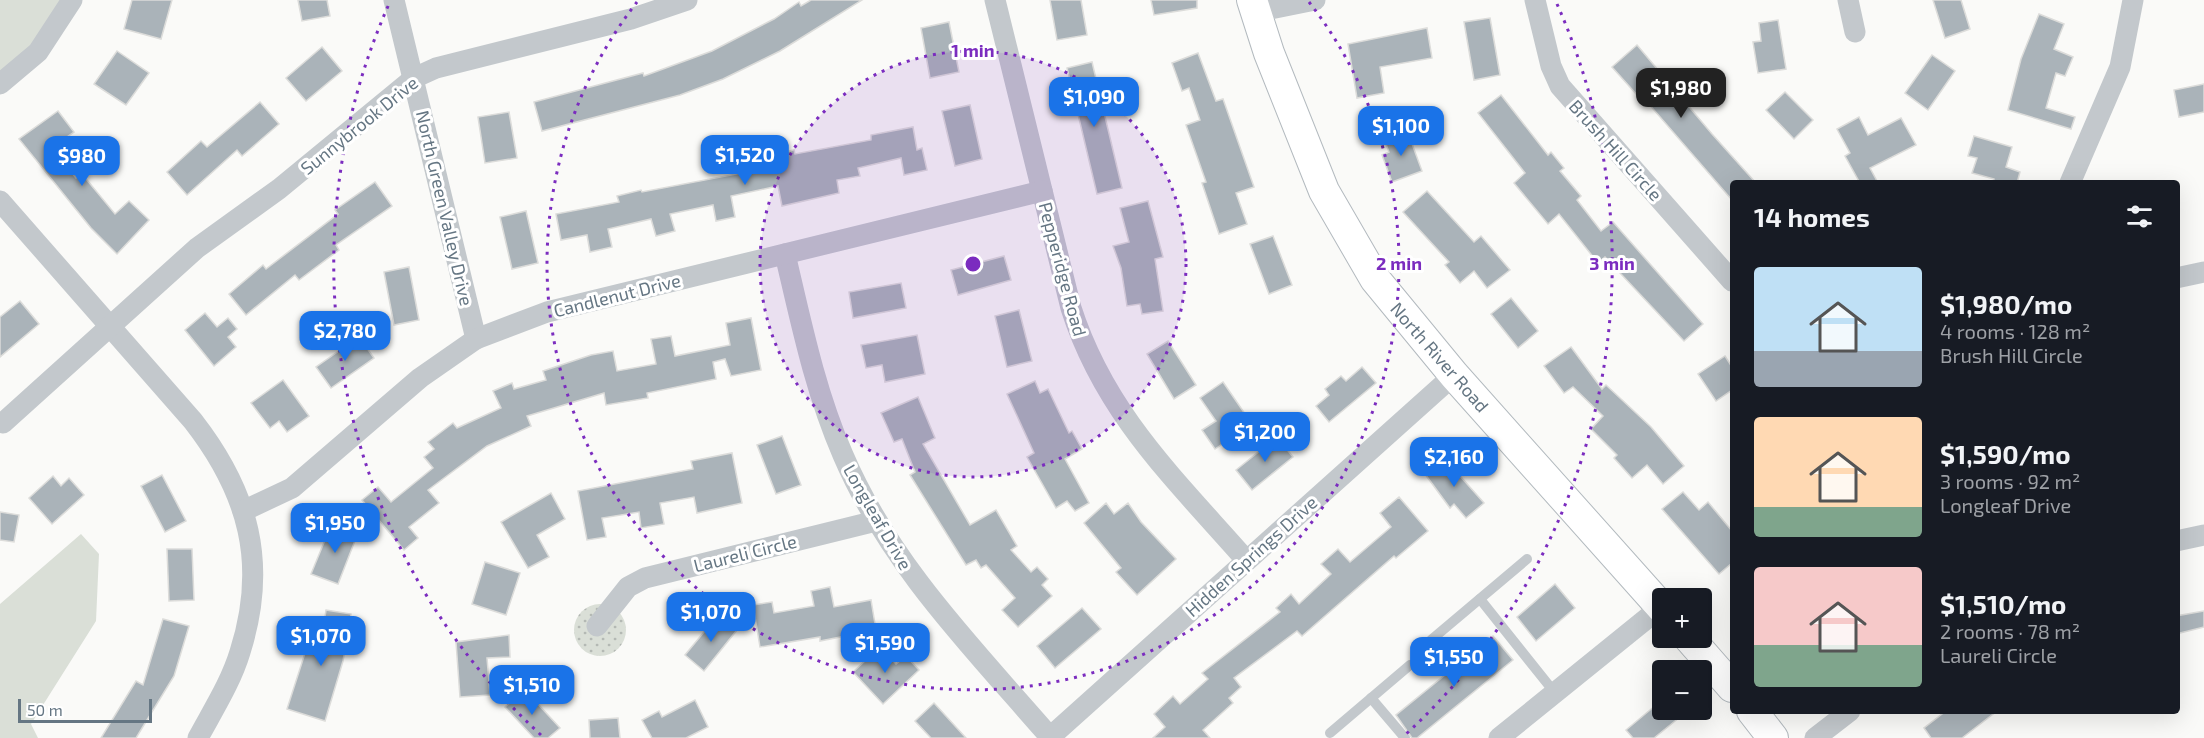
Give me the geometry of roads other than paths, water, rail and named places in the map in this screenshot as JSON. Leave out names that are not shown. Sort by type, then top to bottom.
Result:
[{"type":"street","points":[[0,84],[38,51],[72,0]]},
{"type":"street","name":"North Green Valley Drive","points":[[394,0],[476,339]]},
{"type":"street","name":"Sunnybrook Drive","points":[[3,423],[197,248],[279,189],[414,78],[436,68],[631,19],[687,0]]},
{"type":"street","name":"Pepperidge Road","points":[[995,0],[1079,334],[1103,384],[1138,437],[1246,560]]},
{"type":"street","points":[[1254,6],[1315,0]]},
{"type":"street","name":"Brush Hill Circle","points":[[1535,0],[1551,66],[1560,86],[1730,279]]},
{"type":"street","points":[[1848,0],[1855,32]]},
{"type":"street","points":[[2071,180],[2120,67],[2133,0]]},
{"type":"street","name":"North River Road","points":[[1254,6],[1316,172],[1358,254],[1406,319],[1454,375],[1652,596]]},
{"type":"street","name":"Candlenut Drive","points":[[243,511],[292,488],[420,378],[476,339],[547,312],[1042,191]]},
{"type":"street","points":[[0,201],[214,448],[236,487],[252,552],[250,615],[234,667],[198,738]]},
{"type":"street","name":"Longleaf Drive","points":[[785,254],[815,378],[847,465],[876,521],[935,607],[1049,737]]},
{"type":"street","points":[[2180,277],[2204,272]]},
{"type":"street","name":"Hidden Springs Drive","points":[[1049,737],[1454,375]]},
{"type":"street","name":"Laureli Circle","points":[[597,626],[628,587],[645,578],[876,521]]},
{"type":"street","points":[[2180,540],[2204,535]]},
{"type":"street","points":[[1505,736],[1652,615]]},
{"type":"street","points":[[1698,648],[1730,685]]},
{"type":"street","points":[[1754,714],[1773,738]]},
{"type":"street","points":[[1815,738],[1846,714]]},
{"type":"lane","points":[[1431,640],[1527,559]]},
{"type":"lane","points":[[1480,599],[1555,693]]},
{"type":"lane","points":[[1330,733],[1410,665]]},
{"type":"lane","points":[[1371,698],[1405,738]]}]
